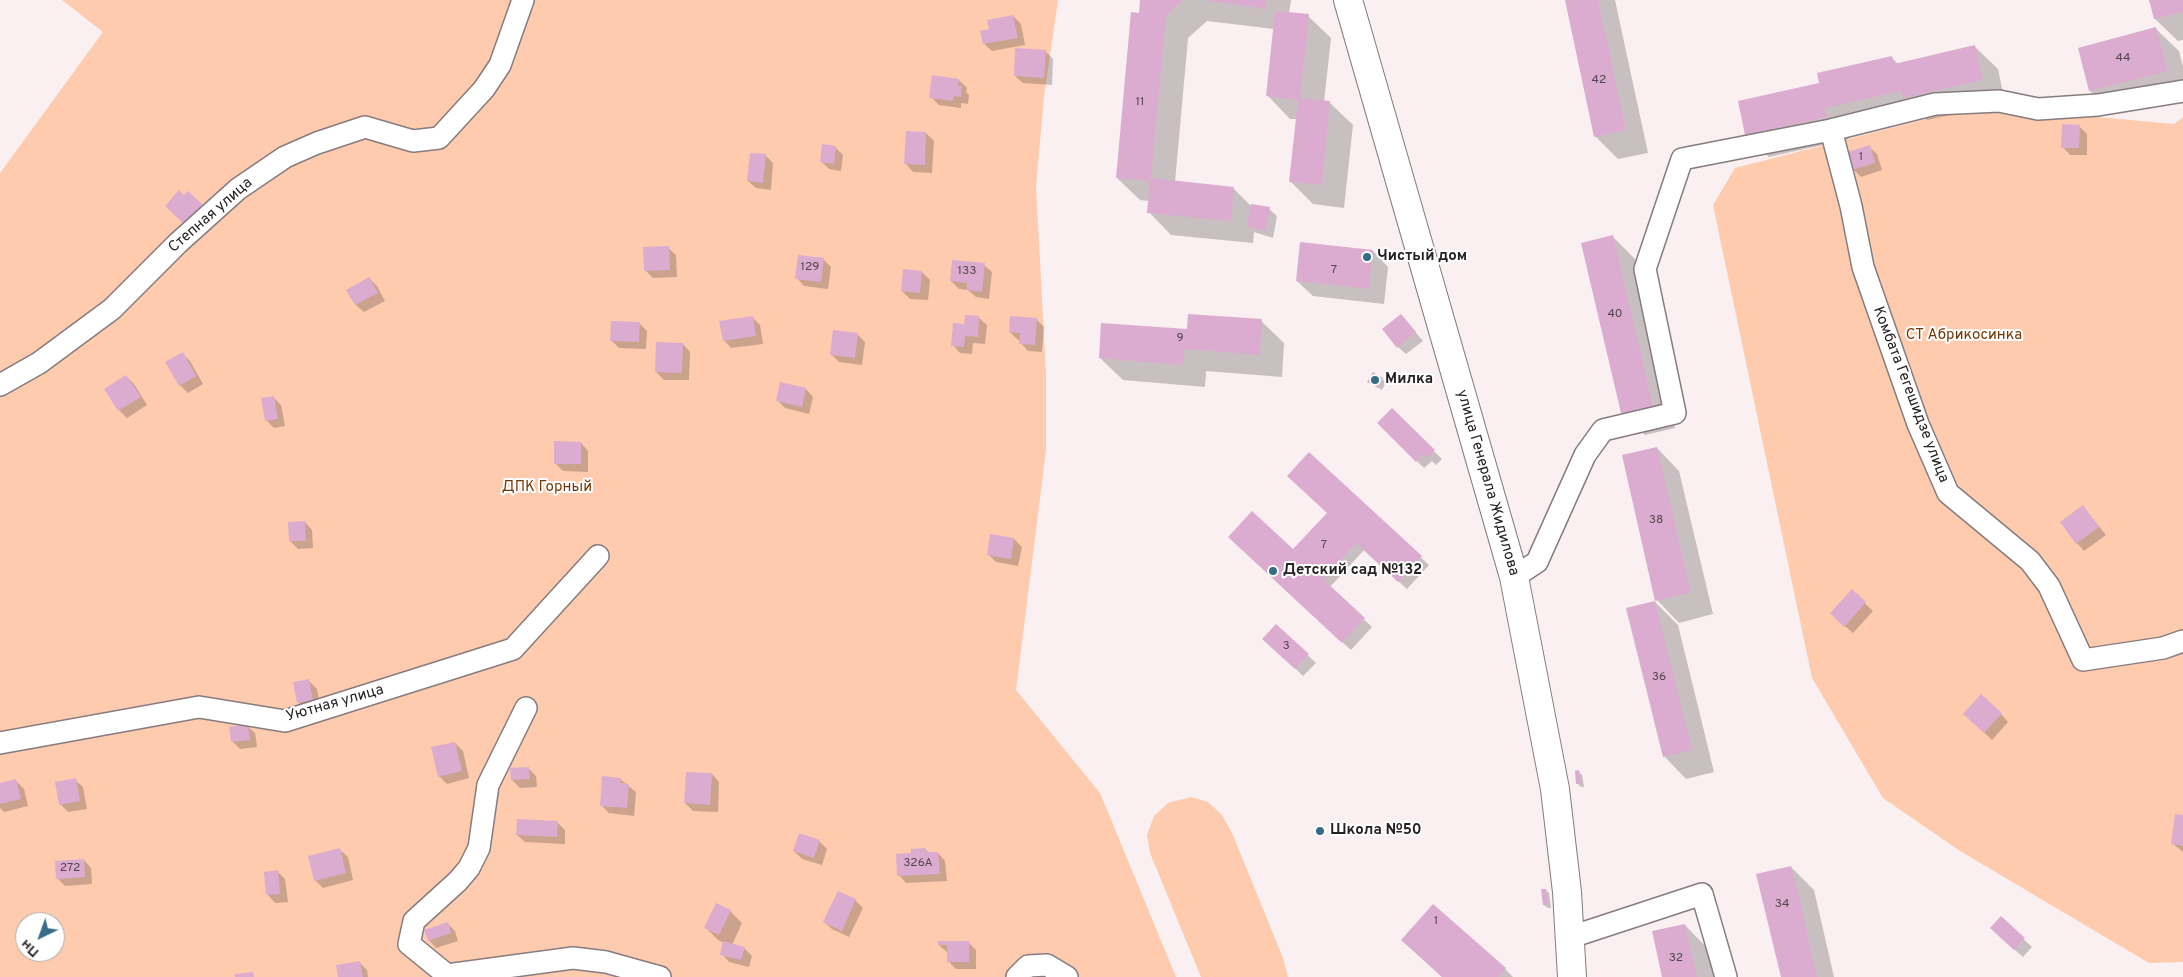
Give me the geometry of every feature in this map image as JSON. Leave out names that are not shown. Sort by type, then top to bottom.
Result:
[{"type":"main road","name":"улица Генерала Жидилова","points":[[1348,0],[1514,577],[1555,789],[1571,937],[1572,977]]},
{"type":"street","name":"Степная улица","points":[[0,385],[39,363],[112,308],[178,243],[238,189],[285,158],[317,142],[365,127],[413,141],[439,138],[484,89],[500,65],[523,0]]},
{"type":"street","points":[[1514,577],[1537,562],[1585,455],[1603,430],[1675,413],[1645,269],[1682,158],[1831,130],[1935,104],[1999,101],[2038,109],[2098,106],[2183,90]]},
{"type":"street","name":"Комбата Гегешидзе улица","points":[[1831,130],[1851,206],[1863,267],[1918,424],[1948,493],[2030,561],[2050,586],[2083,660],[2163,648],[2183,642]]},
{"type":"street","name":"Уютная улица","points":[[0,743],[199,707],[285,721],[513,649],[598,556]]},
{"type":"street","points":[[526,708],[488,785],[479,848],[469,868],[458,881],[414,921],[409,944],[447,975],[573,958],[606,962],[660,977]]},
{"type":"street","points":[[1571,937],[1702,894],[1726,977]]},
{"type":"street","points":[[1016,977],[1028,966],[1047,965],[1067,977]]},
{"type":"green space","name":"ДПК Горный","points":[[62,0],[1058,0],[1044,97],[1036,186],[1046,374],[1046,450],[1016,690],[1100,793],[1176,977],[0,977],[0,173],[103,32]]},
{"type":"green space","name":"СТ Абрикосинка","points":[[1977,106],[2174,124],[2183,117],[2183,962],[2149,963],[1960,851],[1883,798],[1812,678],[1713,205],[1735,168]]},
{"type":"green space","points":[[1191,797],[1208,802],[1222,815],[1232,833],[1283,958],[1288,977],[1201,977],[1150,853],[1147,835],[1154,816],[1168,803]]},
{"type":"building","points":[[1140,0],[1183,0],[1166,15],[1151,178],[1234,187],[1231,221],[1147,213],[1150,181],[1116,178],[1131,12],[1139,13]]},
{"type":"building","points":[[1204,0],[1266,0],[1265,9]]},
{"type":"building","points":[[1565,0],[1598,0],[1626,130],[1594,137]]},
{"type":"building","points":[[2149,0],[2183,0],[2183,12],[2154,19]]},
{"type":"building","points":[[1275,11],[1309,14],[1300,98],[1330,101],[1322,185],[1289,182],[1298,100],[1266,96]]},
{"type":"building","points":[[1013,15],[1018,38],[983,44],[980,31],[989,29],[987,20]]},
{"type":"building","points":[[2156,27],[2168,71],[2089,91],[2078,48]]},
{"type":"building","points":[[1975,45],[1983,80],[1903,98],[1901,91],[1825,108],[1827,117],[1745,135],[1738,101],[1819,83],[1817,73],[1892,56],[1894,64]]},
{"type":"building","points":[[1015,48],[1046,50],[1044,78],[1014,76]]},
{"type":"building","points":[[932,75],[959,79],[958,86],[962,86],[961,97],[954,96],[953,101],[929,98]]},
{"type":"building","points":[[2062,124],[2080,125],[2079,148],[2061,148]]},
{"type":"building","points":[[906,131],[926,132],[925,165],[904,164]]},
{"type":"building","points":[[822,144],[836,146],[834,164],[820,162]]},
{"type":"building","points":[[1870,145],[1875,163],[1852,170],[1847,152]]},
{"type":"building","points":[[750,153],[766,154],[763,183],[747,181]]},
{"type":"building","points":[[179,190],[184,195],[188,191],[204,206],[185,225],[165,206]]},
{"type":"building","points":[[1251,204],[1270,207],[1266,231],[1247,227]]},
{"type":"building","points":[[1613,235],[1653,406],[1621,413],[1581,243]]},
{"type":"building","points":[[1300,242],[1373,250],[1369,289],[1296,281]]},
{"type":"building","points":[[669,246],[670,270],[644,271],[643,247]]},
{"type":"building","points":[[798,255],[824,258],[821,282],[795,279]]},
{"type":"building","points":[[952,260],[985,263],[982,292],[967,290],[967,283],[950,281]]},
{"type":"building","points":[[903,269],[922,271],[920,293],[901,291]]},
{"type":"building","points":[[369,277],[378,293],[355,305],[346,290]]},
{"type":"building","points":[[1188,314],[1262,319],[1260,355],[1184,349],[1183,365],[1099,358],[1101,323],[1187,329]]},
{"type":"building","points":[[1401,314],[1416,332],[1397,348],[1382,329]]},
{"type":"building","points":[[965,315],[979,316],[978,337],[965,336],[964,347],[951,346],[953,323],[964,324]]},
{"type":"building","points":[[753,316],[756,336],[723,341],[719,321]]},
{"type":"building","points":[[1010,316],[1037,318],[1035,345],[1019,344],[1020,333],[1009,332]]},
{"type":"building","points":[[611,321],[640,322],[639,342],[610,341]]},
{"type":"building","points":[[833,330],[858,333],[855,358],[830,355]]},
{"type":"building","points":[[656,342],[683,343],[682,373],[655,372]]},
{"type":"building","points":[[183,352],[196,376],[179,386],[165,362]]},
{"type":"building","name":"Милка","points":[[1373,372],[1383,378],[1378,388],[1367,382]]},
{"type":"building","points":[[126,375],[141,397],[118,411],[104,389]]},
{"type":"building","points":[[780,382],[806,388],[802,407],[776,401]]},
{"type":"building","points":[[274,396],[278,419],[265,421],[261,398]]},
{"type":"building","points":[[1392,408],[1435,450],[1428,458],[1423,454],[1416,462],[1377,423]]},
{"type":"building","points":[[554,441],[581,442],[581,464],[554,464]]},
{"type":"building","points":[[1657,447],[1691,592],[1655,601],[1622,455]]},
{"type":"building","points":[[1309,452],[1422,556],[1398,582],[1356,543],[1323,579],[1365,618],[1342,643],[1228,537],[1252,511],[1293,549],[1327,513],[1287,476]]},
{"type":"building","points":[[2083,505],[2099,527],[2076,544],[2060,522]]},
{"type":"building","points":[[305,521],[306,541],[289,541],[288,522]]},
{"type":"building","points":[[990,534],[1014,538],[1011,559],[987,555]]},
{"type":"building","points":[[1852,589],[1866,602],[1844,627],[1830,613]]},
{"type":"building","points":[[1655,601],[1692,750],[1663,757],[1626,608]]},
{"type":"building","points":[[1276,624],[1309,654],[1295,669],[1262,639]]},
{"type":"building","points":[[309,679],[313,700],[297,703],[293,682]]},
{"type":"building","points":[[1981,694],[2002,713],[1984,733],[1963,714]]},
{"type":"building","points":[[248,724],[250,740],[231,742],[229,727]]},
{"type":"building","points":[[455,742],[462,771],[438,777],[431,747]]},
{"type":"building","points":[[529,767],[530,779],[511,780],[510,768]]},
{"type":"building","points":[[1579,770],[1581,784],[1576,784],[1575,771]]},
{"type":"building","points":[[686,772],[712,773],[710,805],[684,803]]},
{"type":"building","points":[[602,776],[621,778],[620,783],[629,784],[627,808],[600,806]]},
{"type":"building","points":[[76,778],[80,801],[59,805],[55,782]]},
{"type":"building","points":[[16,779],[21,799],[0,804],[0,783]]},
{"type":"building","points":[[2175,814],[2183,815],[2183,846],[2171,844]]},
{"type":"building","points":[[517,819],[558,821],[557,837],[516,835]]},
{"type":"building","points":[[799,833],[820,840],[814,858],[793,851]]},
{"type":"building","points":[[340,848],[346,873],[314,881],[308,856]]},
{"type":"building","points":[[925,848],[926,852],[938,852],[940,874],[897,876],[896,854],[911,853],[911,849]]},
{"type":"building","points":[[84,859],[85,877],[56,879],[55,861]]},
{"type":"building","points":[[1791,866],[1817,977],[1781,977],[1756,874]]},
{"type":"building","points":[[278,870],[280,894],[266,895],[264,872]]},
{"type":"building","points":[[1541,889],[1546,889],[1548,905],[1543,905]]},
{"type":"building","points":[[838,891],[856,899],[842,931],[823,922]]},
{"type":"building","points":[[716,903],[731,910],[719,935],[704,928]]},
{"type":"building","points":[[1433,904],[1506,968],[1498,977],[1442,977],[1401,940]]},
{"type":"building","points":[[2001,916],[2025,938],[2014,950],[1990,928]]},
{"type":"building","points":[[448,922],[451,933],[428,941],[424,930]]},
{"type":"building","points":[[1685,924],[1697,977],[1662,977],[1652,931]]},
{"type":"building","points":[[723,941],[745,947],[741,960],[720,955]]},
{"type":"building","points":[[938,941],[969,941],[969,962],[947,962],[947,945],[938,945]]},
{"type":"building","points":[[360,961],[363,977],[338,977],[336,965]]},
{"type":"building","points":[[253,972],[254,977],[235,977],[235,974]]},
{"type":"place","name":"Чистый дом","points":[[1367,257]]},
{"type":"place","name":"Милка","points":[[1375,380]]},
{"type":"place","name":"Детский сад №132","points":[[1273,571]]},
{"type":"place","name":"Школа №50","points":[[1320,831]]}]
